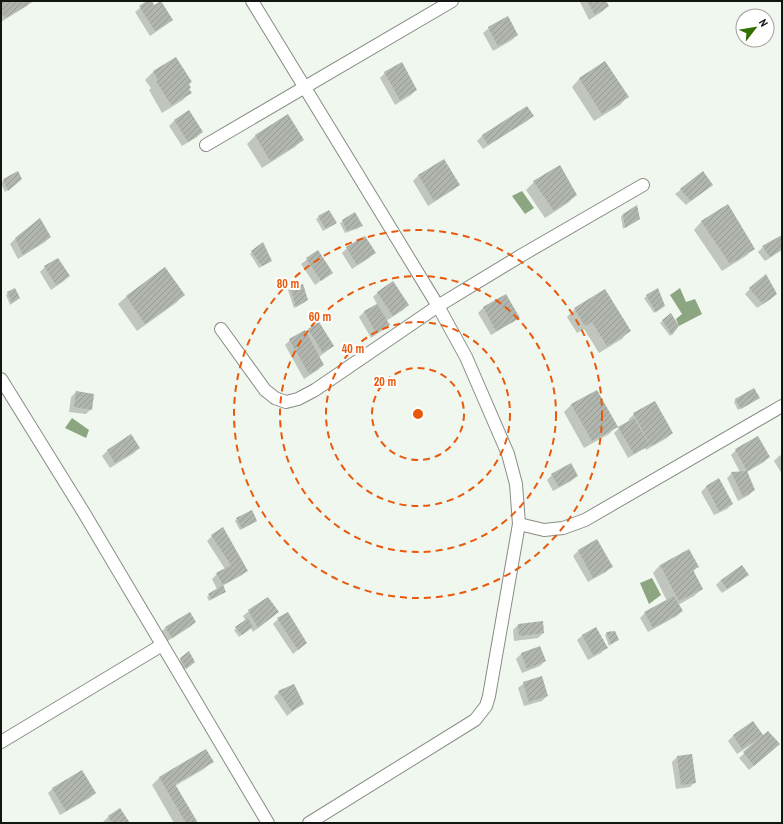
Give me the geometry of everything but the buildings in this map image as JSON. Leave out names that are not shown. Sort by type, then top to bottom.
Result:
[{"type":"street","points":[[252,1],[438,306],[466,357],[508,454],[516,484],[519,524],[493,676],[486,706],[475,720],[309,823]]},
{"type":"street","points":[[206,144],[305,88],[452,1]]},
{"type":"street","points":[[221,329],[265,390],[275,398],[286,402],[298,399],[315,390],[438,306],[642,185]]},
{"type":"street","points":[[1,379],[84,513],[268,823]]},
{"type":"street","points":[[519,524],[544,530],[563,528],[586,520],[782,406]]},
{"type":"street","points":[[1,742],[162,645]]},
{"type":"shaded area","points":[[522,191],[534,208],[525,214],[512,196]]},
{"type":"shaded area","points":[[680,288],[686,302],[695,299],[702,314],[679,326],[676,319],[682,314],[670,295]]},
{"type":"shaded area","points":[[72,418],[89,430],[86,438],[65,428]]},
{"type":"shaded area","points":[[652,578],[661,595],[649,604],[640,583]]}]
